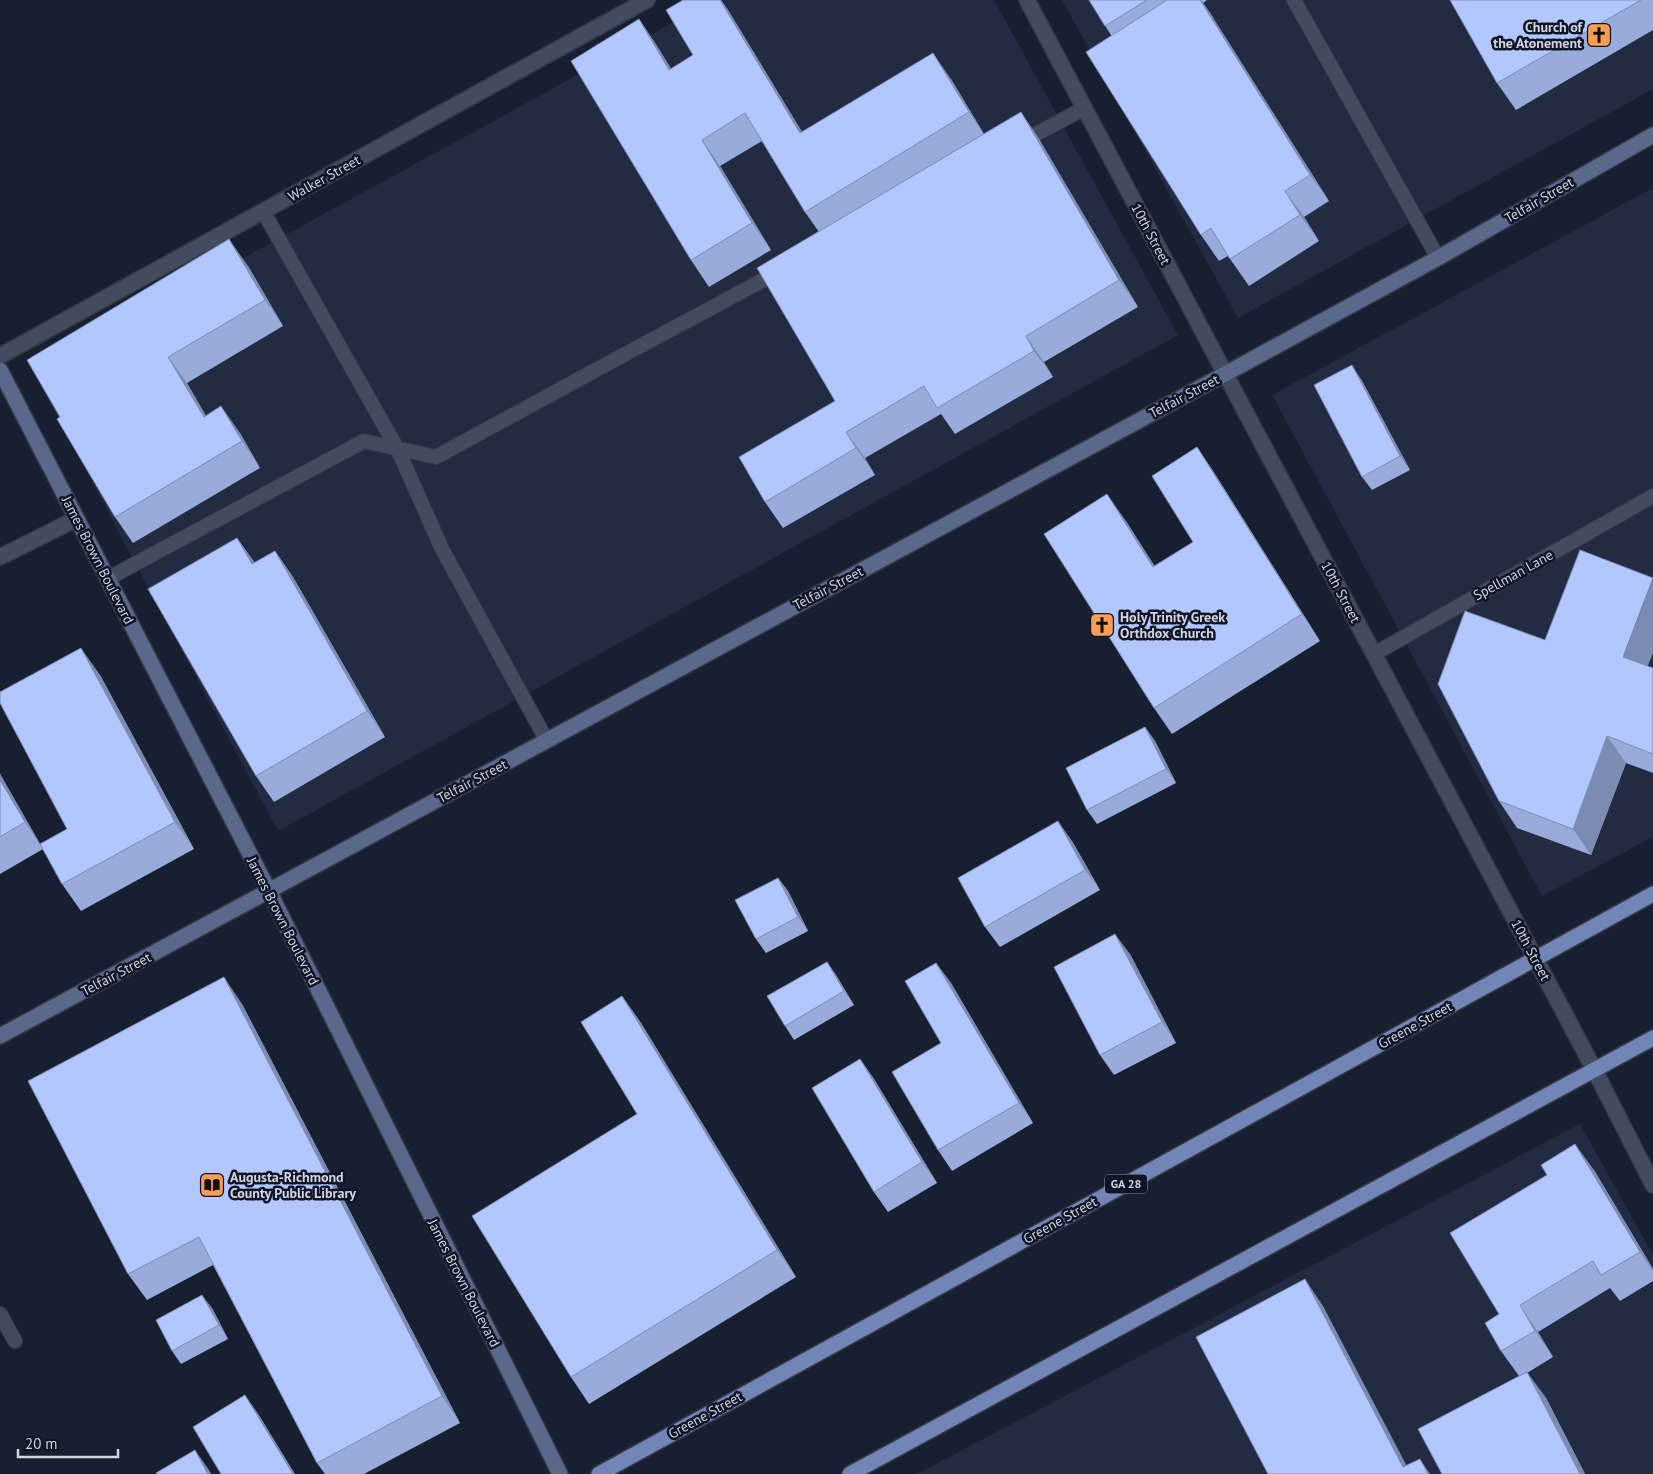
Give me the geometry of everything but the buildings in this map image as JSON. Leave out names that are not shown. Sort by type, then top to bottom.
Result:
[{"type":"main road","name":"Greene Street","points":[[599,1474],[1653,894]]},
{"type":"main road","points":[[850,1474],[1653,1038]]},
{"type":"street","name":"Walker Street","points":[[0,356],[648,0]]},
{"type":"street","name":"10th Street","points":[[1028,0],[1536,959],[1653,1185]]},
{"type":"street","name":"Telfair Street","points":[[0,1036],[1226,374],[1438,258],[1653,135]]},
{"type":"street","name":"James Brown Boulevard","points":[[0,370],[269,891],[560,1474]]},
{"type":"street","points":[[0,558],[76,519]]},
{"type":"lane","points":[[1294,0],[1438,258]]},
{"type":"lane","points":[[1006,150],[1085,108]]},
{"type":"lane","points":[[263,211],[398,450],[442,549],[547,740]]},
{"type":"lane","points":[[107,579],[364,441],[436,458],[788,267]]},
{"type":"lane","name":"Spellman Lane","points":[[1374,654],[1653,496]]},
{"type":"lane","points":[[0,1314],[15,1341]]},
{"type":"shaded area","points":[[714,0],[994,0],[1178,335],[278,831],[34,373]]},
{"type":"shaded area","points":[[1062,0],[1653,0],[1653,89],[1238,318]]},
{"type":"shaded area","points":[[1653,188],[1653,837],[1542,896],[1272,395]]},
{"type":"shaded area","points":[[1580,1124],[1653,1255],[1653,1474],[917,1474]]},
{"type":"place","name":"Church of the Atonement","points":[[1599,35]]},
{"type":"place","name":"Holy Trinity Greek Orthdox Church","points":[[1102,625]]},
{"type":"place","name":"Augusta-Richmond County Public Library","points":[[212,1185]]}]
